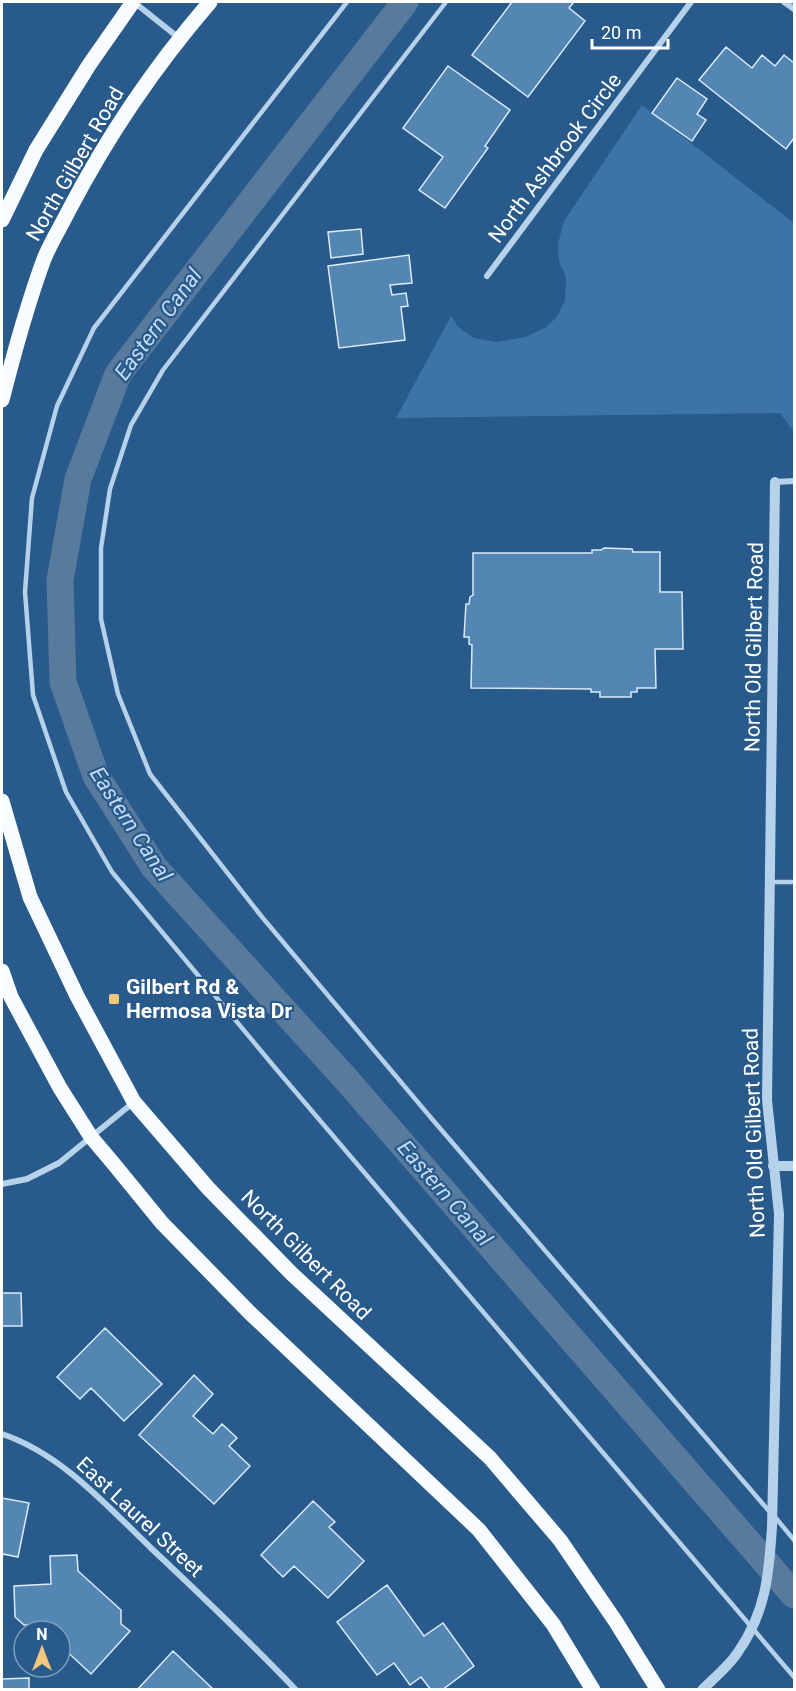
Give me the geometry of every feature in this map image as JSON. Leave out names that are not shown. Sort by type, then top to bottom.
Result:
[{"type":"main road","name":"North Gilbert Road","points":[[2,220],[36,150],[89,65],[133,2]]},
{"type":"main road","name":"North Gilbert Road","points":[[2,400],[15,347],[45,258],[79,191],[121,119],[179,38],[210,2]]},
{"type":"main road","name":"North Gilbert Road","points":[[2,801],[30,897],[76,996],[134,1102],[208,1188],[291,1273],[490,1458],[560,1540],[658,1689]]},
{"type":"main road","points":[[2,971],[11,997],[60,1088],[92,1137],[162,1223],[250,1313],[479,1530],[553,1624],[593,1689]]},
{"type":"street","points":[[133,2],[179,38]]},
{"type":"street","name":"North Ashbrook Circle","points":[[487,276],[691,2]]},
{"type":"street","points":[[784,2],[795,9]]},
{"type":"street","points":[[776,482],[795,482]]},
{"type":"street","name":"North Old Gilbert Road","points":[[702,1689],[738,1654],[758,1617],[768,1579],[772,1527],[779,1214],[767,1100],[776,482]]},
{"type":"street","points":[[2,1184],[27,1179],[59,1163],[134,1102]]},
{"type":"street","points":[[773,1166],[795,1166]]},
{"type":"street","name":"East Laurel Street","points":[[2,1434],[49,1457],[86,1487],[247,1639],[296,1689]]},
{"type":"lane","points":[[347,2],[94,328],[57,406],[32,498],[26,592],[33,695],[66,792],[112,872],[277,1070],[795,1677]]},
{"type":"lane","points":[[446,2],[164,370],[131,425],[110,489],[101,548],[101,619],[118,694],[150,774],[262,917],[409,1093],[795,1540]]},
{"type":"lane","points":[[770,882],[795,882]]},
{"type":"shaded area","points":[[642,105],[794,223],[794,432],[780,413],[396,418],[451,316],[458,327],[474,338],[497,342],[526,337],[546,327],[557,317],[565,300],[566,277],[559,261],[558,244],[564,221]]},
{"type":"building","points":[[512,2],[574,2],[569,8],[585,21],[528,97],[472,55]]},
{"type":"building","points":[[726,47],[752,68],[762,55],[775,66],[784,55],[794,63],[794,138],[786,149],[699,80]]},
{"type":"building","points":[[448,66],[510,110],[485,146],[488,148],[445,208],[419,190],[443,157],[403,128]]},
{"type":"building","points":[[677,78],[707,99],[697,114],[706,120],[692,141],[652,113]]},
{"type":"building","points":[[361,229],[363,254],[331,258],[328,232]]},
{"type":"building","points":[[409,255],[412,283],[390,285],[392,295],[406,293],[408,306],[401,307],[405,340],[339,348],[328,266]]},
{"type":"building","points":[[632,549],[633,552],[660,552],[660,592],[682,592],[683,649],[655,649],[656,688],[637,688],[637,692],[631,692],[631,697],[600,697],[600,692],[591,692],[591,689],[471,688],[472,645],[469,644],[469,637],[464,637],[466,604],[469,604],[470,597],[473,595],[473,553],[592,553],[592,550]]},
{"type":"building","points":[[2,1293],[21,1293],[22,1326],[2,1326]]},
{"type":"building","points":[[105,1328],[162,1384],[124,1421],[91,1388],[80,1399],[57,1377]]},
{"type":"building","points":[[194,1375],[213,1394],[193,1416],[213,1434],[222,1424],[237,1438],[229,1446],[250,1466],[214,1504],[139,1435]]},
{"type":"building","points":[[2,1498],[29,1503],[18,1557],[3,1554],[2,1558]]},
{"type":"building","points":[[313,1501],[335,1522],[329,1527],[364,1561],[328,1598],[294,1566],[283,1577],[261,1555]]},
{"type":"building","points":[[77,1555],[78,1571],[121,1610],[121,1624],[130,1631],[91,1674],[72,1656],[72,1619],[17,1619],[15,1617],[14,1586],[51,1584],[50,1556]]},
{"type":"building","points":[[387,1585],[424,1636],[443,1623],[474,1666],[442,1690],[431,1690],[421,1677],[410,1685],[394,1663],[377,1675],[337,1622]]},
{"type":"building","points":[[173,1651],[214,1690],[137,1690]]},
{"type":"building","points":[[2,1679],[29,1679],[29,1690],[2,1690]]},
{"type":"waterway","name":"Eastern Canal","points":[[405,2],[118,374],[78,479],[60,580],[63,682],[96,776],[154,867],[345,1078],[794,1595]]},
{"type":"place","name":"Gilbert Rd & Hermosa Vista Dr","points":[[114,999]]}]
